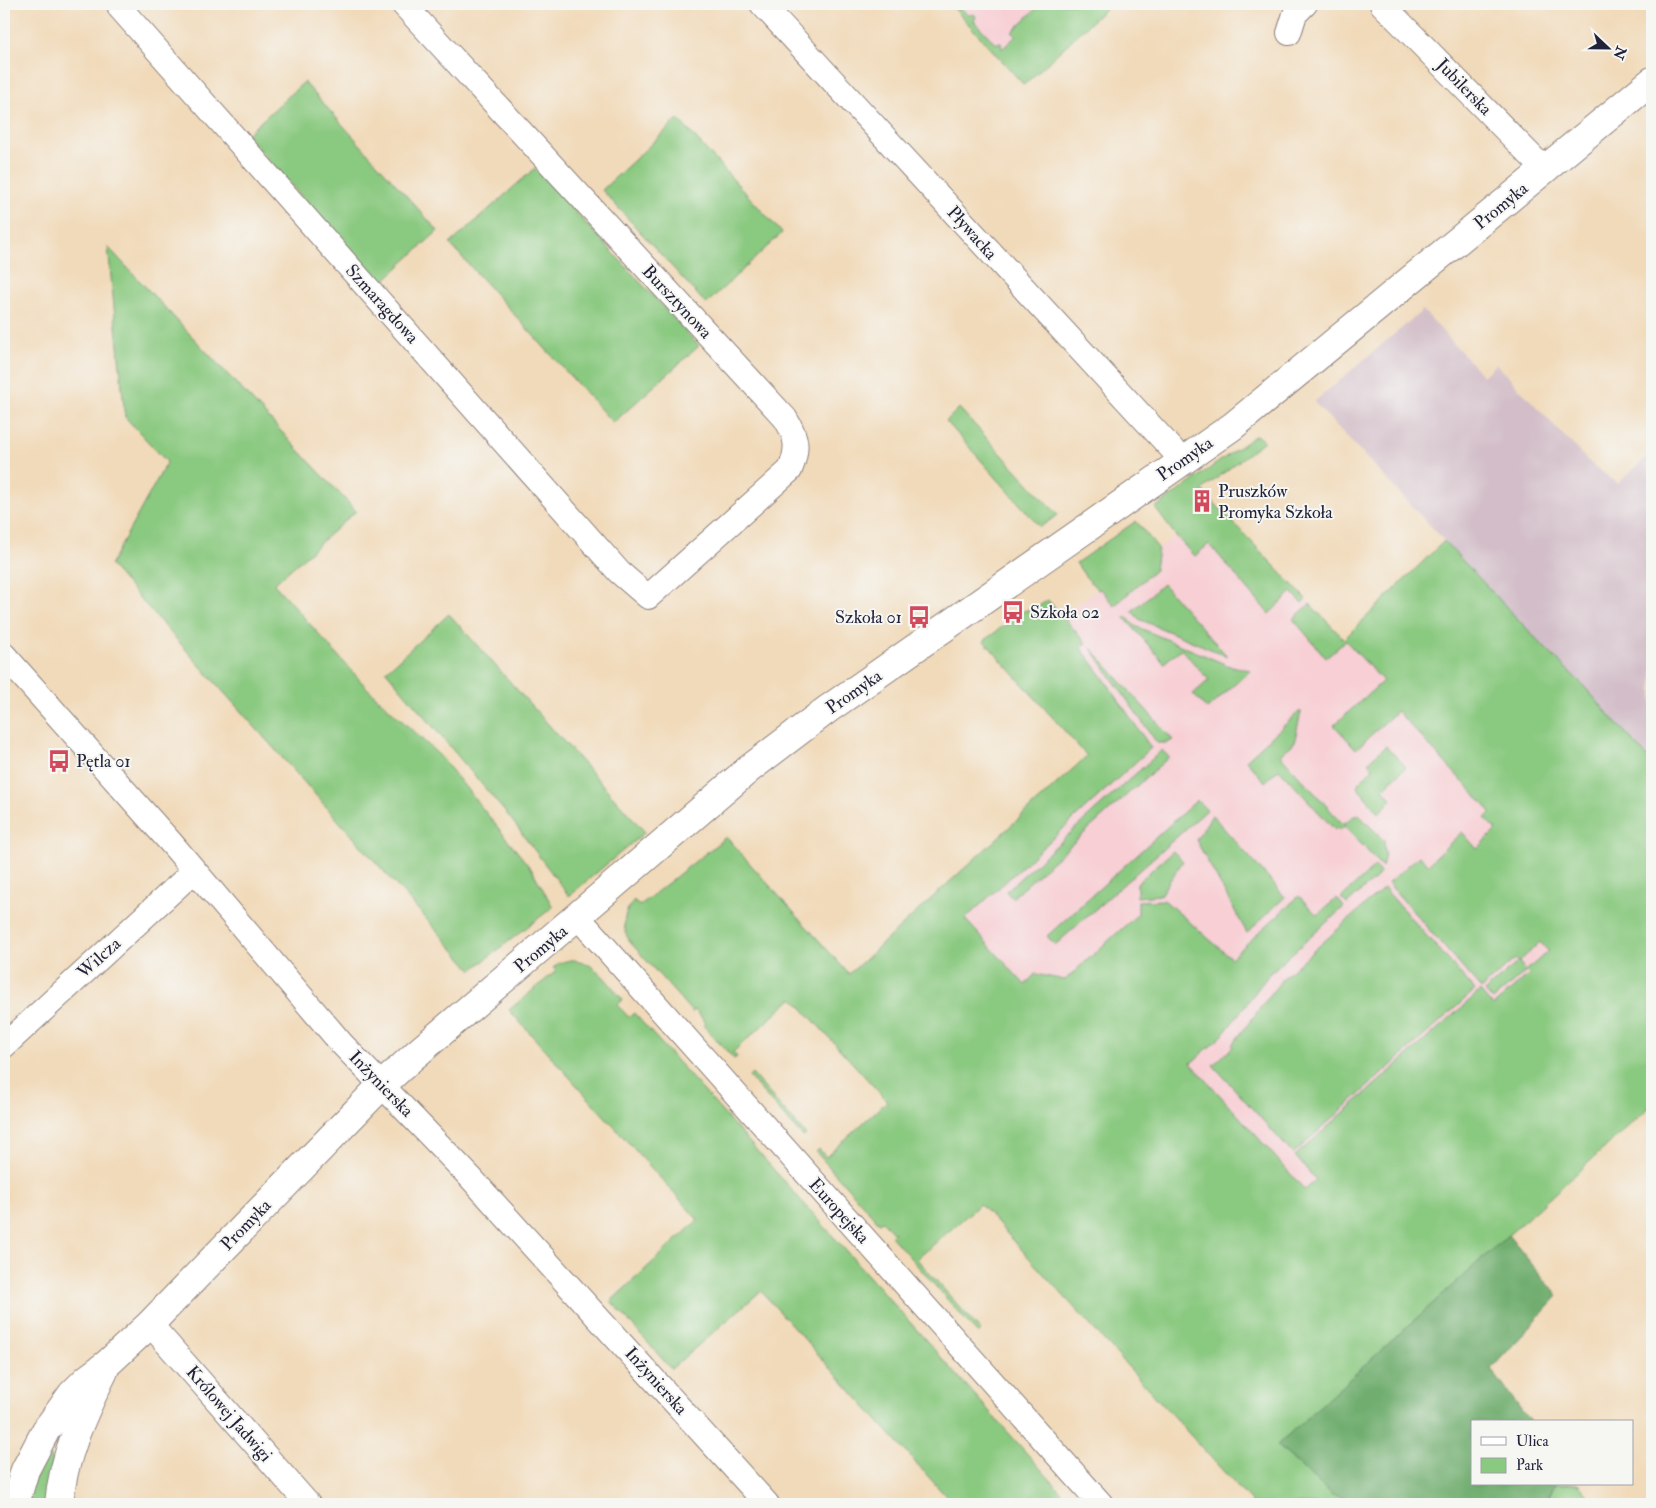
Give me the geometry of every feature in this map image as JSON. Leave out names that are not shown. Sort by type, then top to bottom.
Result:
[{"type":"street","name":"Bursztynowa","points":[[403,4],[778,411],[792,429],[796,441],[795,457],[790,470],[648,597]]},
{"type":"street","name":"Pływacka","points":[[762,4],[1183,461]]},
{"type":"street","points":[[1290,33],[1295,14],[1305,4]]},
{"type":"street","name":"Jubilerska","points":[[1382,4],[1545,170]]},
{"type":"street","name":"Szmaragdowa","points":[[120,8],[619,572],[648,597]]},
{"type":"street","name":"Promyka","points":[[15,1504],[25,1470],[46,1430],[72,1394],[150,1324],[381,1086],[415,1055],[750,769],[828,709],[1233,426],[1652,81]]},
{"type":"street","name":"Inżynierska","points":[[4,655],[81,740],[341,1043],[471,1178],[767,1504]]},
{"type":"street","name":"Wilcza","points":[[4,1046],[194,871]]},
{"type":"street","name":"Europejska","points":[[578,917],[1101,1504]]},
{"type":"street","name":"Królowej Jadwigi","points":[[150,1324],[308,1504]]},
{"type":"street","name":"Promyka","points":[[59,1504],[68,1456],[81,1418],[107,1364]]},
{"type":"shaded area","points":[[950,4],[1110,4],[1024,85]]},
{"type":"shaded area","points":[[1423,310],[1483,376],[1496,364],[1588,461],[1618,484],[1652,452],[1652,762],[1579,681],[1547,650],[1314,402]]},
{"type":"shaded area","points":[[1218,507],[1346,641],[1652,972],[1652,1105],[1277,1445],[848,974],[1087,756],[999,658]]},
{"type":"green space","points":[[950,4],[957,4],[968,15],[974,14],[976,16],[974,21],[995,43],[1001,43],[1002,49],[1016,36],[1012,32],[1041,4],[1110,4],[1024,85]]},
{"type":"green space","points":[[304,82],[438,231],[380,284],[246,135]]},
{"type":"green space","points":[[678,119],[782,233],[706,304],[602,190]]},
{"type":"green space","points":[[535,168],[699,346],[613,423],[450,244]]},
{"type":"green space","points":[[108,247],[356,511],[274,584],[367,688],[441,757],[532,870],[553,907],[472,970],[110,565],[167,462],[125,417]]},
{"type":"green space","points":[[959,408],[1058,515],[1040,527],[946,421]]},
{"type":"green space","points":[[1256,435],[1264,441],[1202,490],[1306,599],[1302,603],[1292,592],[1269,614],[1209,544],[1195,556],[1192,554],[1155,508]]},
{"type":"green space","points":[[1136,521],[1158,548],[1155,570],[1114,606],[1101,589],[1098,590],[1085,576],[1076,563]]},
{"type":"green space","points":[[1444,541],[1547,650],[1579,681],[1652,762],[1652,1105],[1277,1445],[1332,1495],[1373,1504],[1253,1504],[980,1204],[917,1259],[981,1331],[978,1334],[891,1236],[894,1233],[882,1221],[879,1223],[816,1152],[819,1149],[826,1157],[887,1101],[793,998],[733,1052],[737,1057],[734,1059],[704,1026],[706,1023],[695,1010],[692,1012],[630,942],[625,931],[624,920],[627,910],[634,900],[639,906],[726,837],[849,974],[1087,756],[984,641],[1021,612],[1039,606],[1048,600],[1086,643],[1081,648],[1151,748],[965,919],[1025,985],[1035,974],[1065,980],[1138,914],[1138,901],[1164,900],[1231,958],[1299,896],[1317,915],[1337,898],[1344,907],[1270,973],[1222,1036],[1191,1063],[1305,1190],[1316,1180],[1295,1156],[1480,991],[1493,1006],[1529,974],[1526,971],[1493,1000],[1485,991],[1518,962],[1515,959],[1481,989],[1388,883],[1419,856],[1428,864],[1462,832],[1477,849],[1496,830],[1485,818],[1491,812],[1397,711],[1356,749],[1334,725],[1383,681],[1346,641],[1326,658],[1293,619],[1310,604],[1344,639]],"holes":[[[1540,942],[1548,951],[1526,971],[1519,962]]]},
{"type":"green space","points":[[1163,584],[1227,656],[1139,619],[1132,611]]},
{"type":"green space","points":[[449,614],[645,832],[569,896],[511,819],[386,671]]},
{"type":"green space","points":[[1126,616],[1135,626],[1232,667],[1251,670],[1207,709],[1193,694],[1209,680],[1181,649],[1164,663],[1124,617]]},
{"type":"green space","points":[[1091,648],[1173,740],[1167,743],[1157,743]]},
{"type":"green space","points":[[1300,711],[1294,743],[1280,755],[1343,824],[1354,816],[1359,815],[1384,840],[1385,854],[1382,867],[1345,826],[1340,830],[1338,827],[1335,830],[1279,769],[1265,782],[1246,760]]},
{"type":"green space","points":[[1386,746],[1406,767],[1383,789],[1392,800],[1379,813],[1357,787],[1359,782],[1373,769],[1368,762]]},
{"type":"green space","points":[[1162,750],[1169,757],[1012,898],[1006,891]]},
{"type":"green space","points":[[1197,800],[1207,810],[1055,945],[1047,936]]},
{"type":"green space","points":[[1212,815],[1285,897],[1247,933],[1196,840]]},
{"type":"green space","points":[[1173,851],[1183,861],[1160,895],[1137,897],[1137,883]]},
{"type":"green space","points":[[1375,866],[1380,873],[1347,904],[1341,898]]},
{"type":"green space","points":[[1384,888],[1475,990],[1293,1154],[1213,1065],[1233,1047],[1232,1045],[1283,978]]},
{"type":"green space","points":[[570,960],[579,961],[594,968],[606,980],[623,1000],[617,1005],[629,1017],[634,1013],[1072,1504],[953,1504],[761,1291],[671,1369],[611,1301],[698,1220],[509,1010],[556,971],[553,968],[559,963]]},
{"type":"green space","points":[[752,1074],[806,1135],[803,1137],[749,1077]]},
{"type":"green space","points":[[1508,1235],[1558,1296],[1491,1369],[1529,1420],[1471,1420],[1471,1486],[1554,1486],[1547,1500],[1541,1504],[1373,1504],[1332,1495],[1277,1445]]},
{"type":"green space","points":[[48,1455],[53,1459],[53,1462],[47,1504],[26,1504],[26,1494]]},
{"type":"green space","points":[[1554,1486],[1580,1486],[1596,1504],[1541,1504],[1547,1500]]},
{"type":"place","name":"Pruszków Promyka Szkoła","points":[[1202,501]]},
{"type":"place","name":"Szkoła 02","points":[[1013,612]]},
{"type":"place","name":"Szkoła 01","points":[[919,617]]},
{"type":"place","name":"Pętla 01","points":[[59,761]]}]
